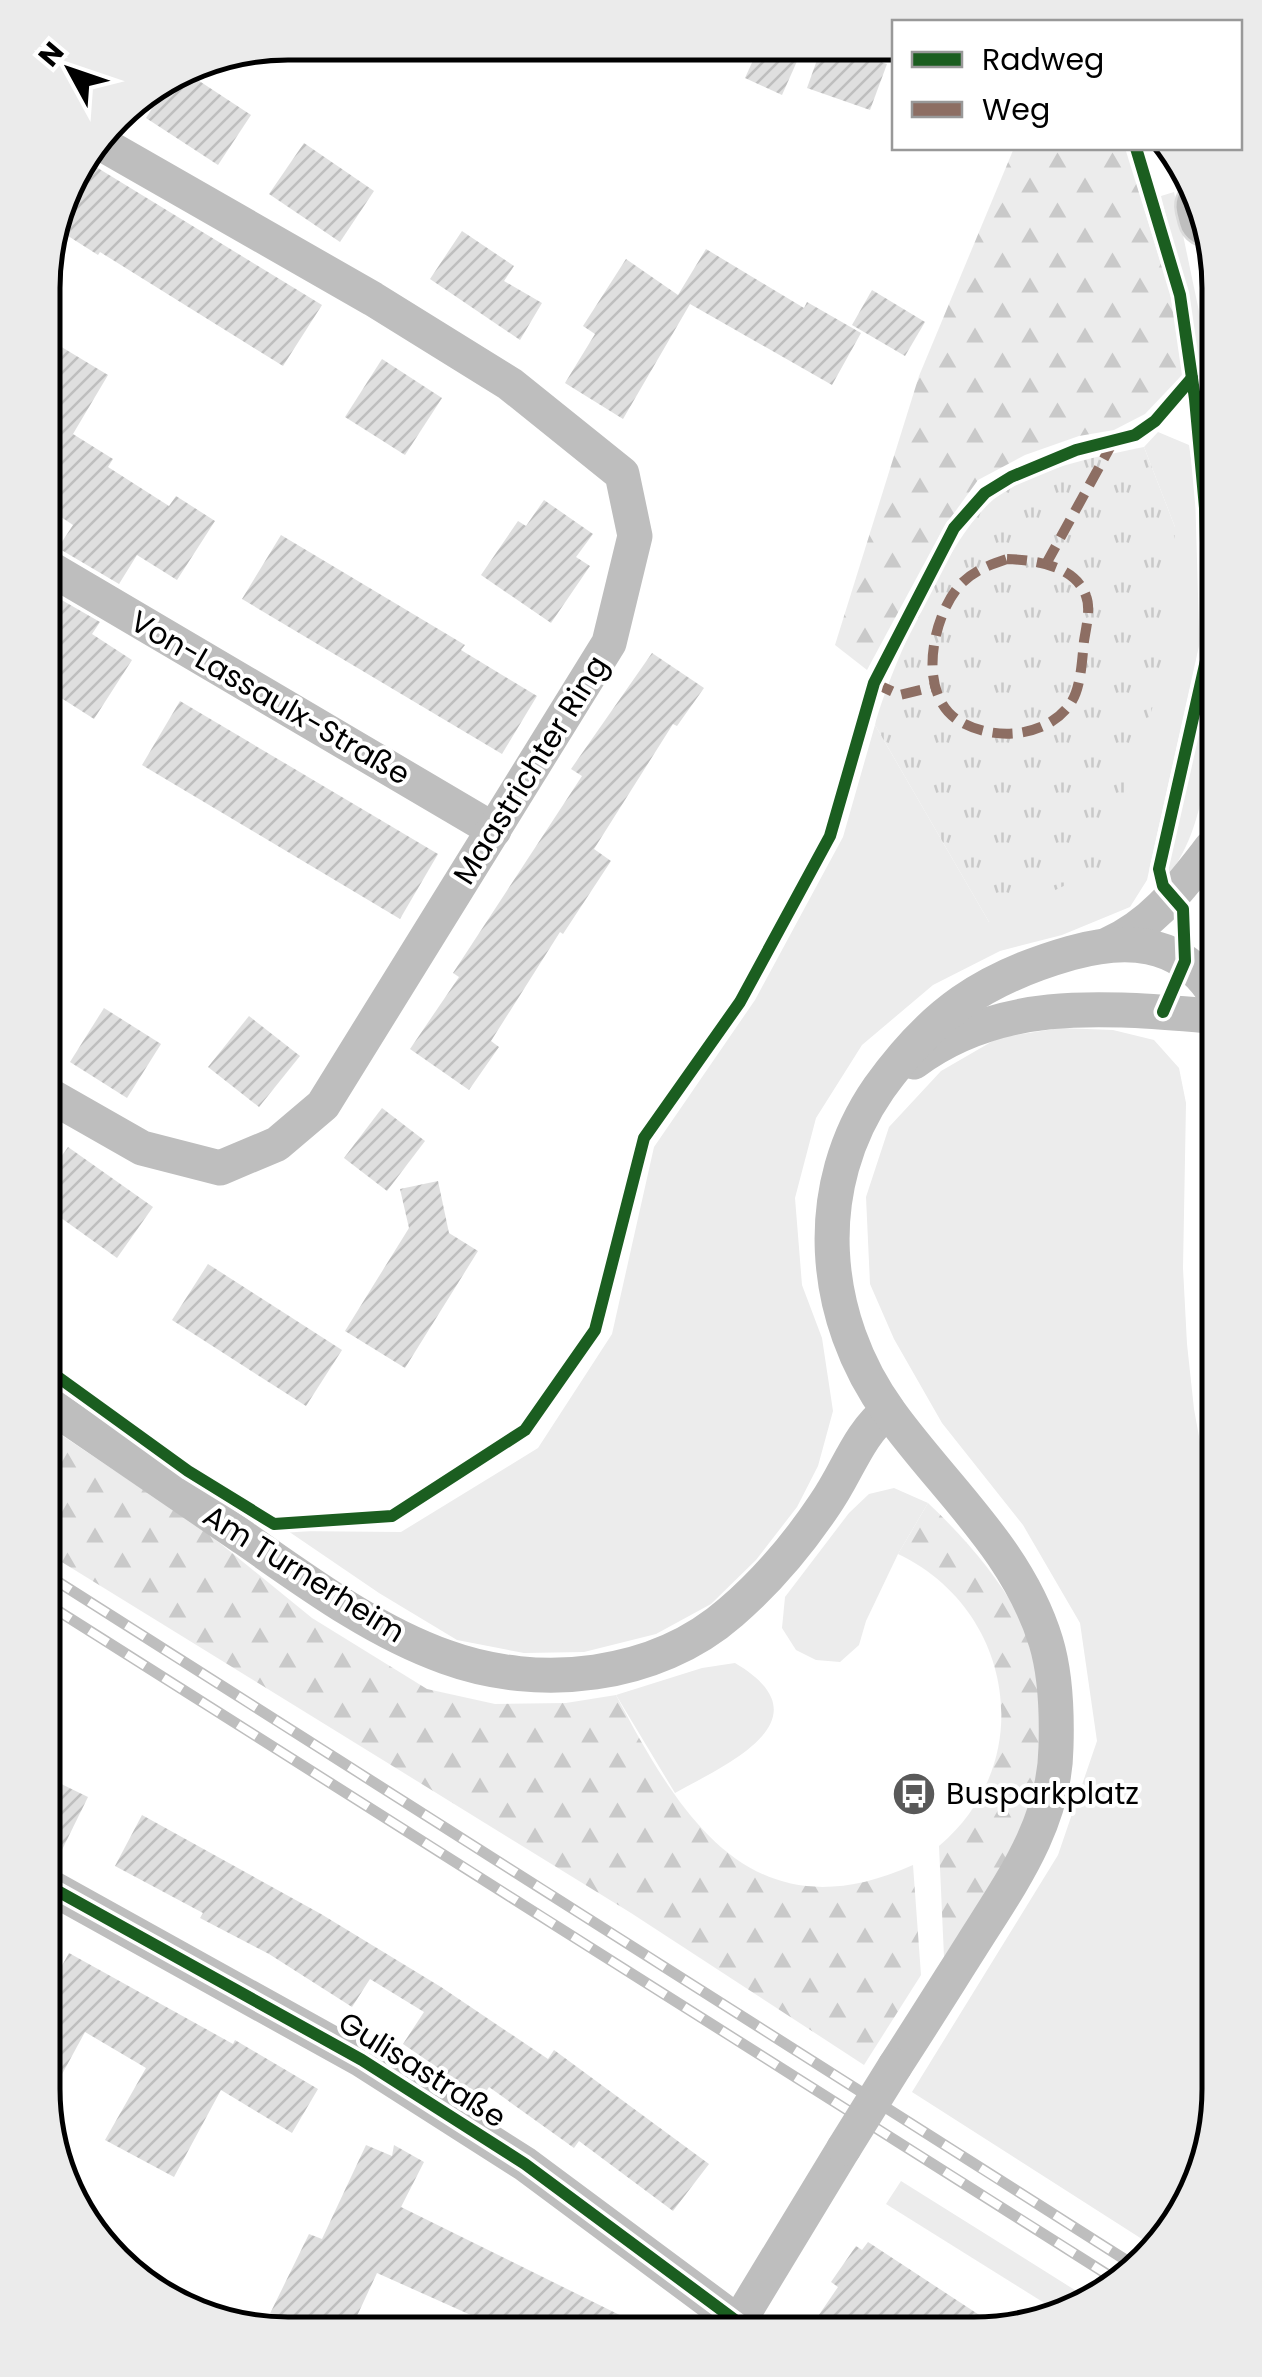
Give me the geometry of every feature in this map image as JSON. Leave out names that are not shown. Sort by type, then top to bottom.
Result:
[{"type":"street","name":"Maastrichter Ring","points":[[60,1100],[142,1148],[220,1168],[277,1144],[323,1105],[609,643],[635,536],[622,474],[510,384],[374,300],[108,148]]},
{"type":"street","name":"Von-Lassaulx-Straße","points":[[60,574],[494,830]]},
{"type":"street","points":[[744,2317],[1034,1843],[1052,1787],[1057,1726],[1046,1642],[1008,1564],[978,1520],[888,1412],[844,1324],[832,1258],[831,1222],[844,1160],[854,1132],[875,1095],[928,1027],[970,994],[1036,964],[1126,936],[1160,912],[1202,859]]},
{"type":"street","points":[[1106,945],[1127,943],[1161,949],[1185,961],[1202,979]]},
{"type":"street","points":[[875,1095],[942,1043],[981,1026],[1026,1014],[1066,1008],[1202,1015]]},
{"type":"street","name":"Am Turnerheim","points":[[60,1412],[300,1577],[383,1628],[446,1657],[481,1667],[556,1675],[626,1666],[656,1657],[688,1643],[732,1612],[804,1533],[843,1476],[870,1425],[888,1412]]},
{"type":"street","name":"Gulisastraße","points":[[60,1892],[378,2070],[525,2164],[728,2317]]},
{"type":"green space","points":[[1013,150],[1126,150],[1170,292],[1184,373],[1145,414],[1114,430],[1079,436],[1025,455],[978,480],[944,527],[867,670],[835,645],[919,376]]},
{"type":"green space","points":[[1174,192],[1202,326],[1202,399],[1186,296],[1161,196]]},
{"type":"green space","points":[[1158,432],[1189,445],[1198,506],[1201,637],[1147,880],[1130,907],[1062,935],[1000,951],[933,985],[862,1045],[816,1118],[795,1198],[802,1285],[822,1338],[833,1411],[818,1466],[797,1507],[756,1560],[711,1604],[656,1634],[584,1652],[524,1653],[457,1640],[288,1531],[401,1532],[538,1448],[612,1334],[654,1147],[755,1000],[843,837],[875,725],[989,922],[1175,527],[1144,447]]},
{"type":"green space","points":[[1144,447],[1175,527],[1169,656],[1101,868],[989,922],[875,725],[883,700],[925,602],[961,537],[980,513],[998,496],[1031,478],[1068,464]]},
{"type":"green space","points":[[1202,720],[1202,793],[1198,813],[1180,859],[1166,879],[1164,869]]},
{"type":"green space","points":[[1060,1028],[1113,1030],[1154,1040],[1179,1068],[1186,1103],[1183,1268],[1187,1344],[1202,1453],[1202,2104],[1190,2162],[1164,2215],[1144,2240],[912,2092],[1058,1855],[1097,1741],[1080,1623],[1023,1525],[942,1423],[894,1339],[870,1284],[866,1197],[889,1127],[941,1071],[998,1038]]},
{"type":"green space","points":[[60,1434],[205,1531],[312,1618],[427,1689],[495,1704],[566,1703],[616,1695],[667,1784],[696,1822],[729,1854],[766,1876],[808,1886],[857,1883],[913,1865],[921,1975],[864,2065],[631,1913],[60,1561]]},
{"type":"green space","points":[[894,1488],[928,1503],[898,1554],[866,1621],[859,1645],[840,1662],[816,1660],[796,1650],[782,1628],[785,1597],[849,1513],[869,1494]]},
{"type":"green space","points":[[928,1503],[980,1559],[1023,1623],[1036,1663],[1042,1712],[1041,1762],[1024,1824],[993,1883],[944,1957],[939,1846],[971,1812],[991,1773],[1001,1731],[1000,1689],[988,1648],[967,1611],[937,1579],[898,1554]]},
{"type":"green space","points":[[735,1663],[762,1683],[773,1703],[771,1721],[742,1754],[675,1793],[616,1695],[702,1668]]},
{"type":"green space","points":[[901,2181],[1077,2292],[1047,2305],[886,2204]]},
{"type":"building","points":[[753,60],[798,60],[782,95],[745,78]]},
{"type":"building","points":[[817,60],[875,60],[887,64],[870,110],[807,88]]},
{"type":"building","points":[[197,80],[251,115],[218,165],[146,118],[162,98]]},
{"type":"building","points":[[304,143],[374,191],[340,242],[269,194]]},
{"type":"building","points":[[95,167],[322,305],[283,366],[100,252],[98,255],[67,235],[77,201]]},
{"type":"building","points":[[462,231],[514,266],[504,281],[542,303],[520,340],[430,279]]},
{"type":"building","points":[[706,249],[804,308],[807,302],[861,333],[832,385],[690,304],[623,419],[565,383],[595,334],[583,326],[626,259],[678,295]]},
{"type":"building","points":[[872,290],[925,322],[905,356],[852,325]]},
{"type":"building","points":[[60,346],[108,375],[73,434],[113,459],[108,467],[169,506],[176,496],[215,521],[177,580],[137,555],[119,584],[60,549],[73,525],[60,516]]},
{"type":"building","points":[[382,359],[442,398],[405,455],[345,417]]},
{"type":"building","points":[[544,500],[593,534],[576,557],[590,566],[551,623],[481,575],[518,521],[526,526]]},
{"type":"building","points":[[281,535],[465,645],[461,650],[537,696],[502,754],[242,599]]},
{"type":"building","points":[[60,599],[100,622],[92,634],[132,660],[94,719],[60,697]]},
{"type":"building","points":[[652,653],[704,688],[677,726],[673,724],[594,849],[611,861],[563,934],[560,932],[491,1041],[499,1047],[469,1090],[410,1049],[459,977],[453,973],[582,776],[571,769]]},
{"type":"building","points":[[180,701],[438,854],[400,919],[142,765]]},
{"type":"building","points":[[104,1008],[161,1044],[127,1098],[70,1062]]},
{"type":"building","points":[[249,1016],[300,1056],[259,1107],[208,1067]]},
{"type":"building","points":[[382,1108],[425,1141],[387,1191],[344,1158]]},
{"type":"building","points":[[68,1147],[153,1207],[117,1258],[60,1217],[60,1159]]},
{"type":"building","points":[[438,1181],[449,1233],[478,1251],[405,1368],[345,1331],[409,1228],[400,1189]]},
{"type":"building","points":[[208,1264],[342,1350],[306,1406],[172,1320]]},
{"type":"building","points":[[60,1783],[88,1797],[60,1854]]},
{"type":"building","points":[[142,1815],[321,1914],[441,1987],[548,2059],[554,2050],[709,2164],[673,2211],[579,2141],[574,2148],[489,2087],[482,2098],[403,2044],[424,2012],[370,1979],[352,2007],[269,1954],[200,1918],[203,1913],[115,1866]]},
{"type":"building","points":[[69,1953],[233,2044],[235,2040],[318,2089],[292,2133],[221,2090],[174,2177],[105,2140],[146,2068],[85,2032],[60,2078],[60,1969]]},
{"type":"building","points":[[366,2145],[392,2156],[394,2145],[424,2162],[401,2207],[624,2317],[475,2317],[377,2273],[357,2317],[269,2316],[309,2234],[322,2239]]},
{"type":"building","points":[[868,2242],[982,2316],[817,2317],[838,2287],[831,2282],[856,2246],[862,2250]]},
{"type":"railway","points":[[60,1583],[1125,2259]]},
{"type":"railway","points":[[60,1612],[1106,2274]]},
{"type":"marked path","points":[[1046,564],[1113,442]]},
{"type":"marked path","points":[[1007,559],[1053,566],[1073,577],[1081,586],[1088,612],[1079,680],[1072,701],[1050,722],[1036,729],[1006,734],[975,728],[947,710],[933,676],[933,656],[942,617],[960,585],[982,569],[1007,559]]},
{"type":"marked path","points":[[874,683],[900,695],[933,687]]},
{"type":"cycle path","points":[[1137,150],[1180,295],[1202,475]]},
{"type":"cycle path","points":[[60,1379],[188,1471],[274,1524],[392,1516],[525,1430],[595,1330],[644,1138],[740,1002],[830,836],[874,683],[954,528],[985,493],[1011,477],[1076,450],[1135,435],[1155,421],[1192,378]]},
{"type":"cycle path","points":[[1163,1012],[1185,961],[1183,909],[1163,886],[1159,869],[1202,678]]},
{"type":"cycle path","points":[[60,1892],[362,2060],[525,2164],[731,2317]]},
{"type":"place","name":"Busparkplatz","points":[[914,1794]]}]
